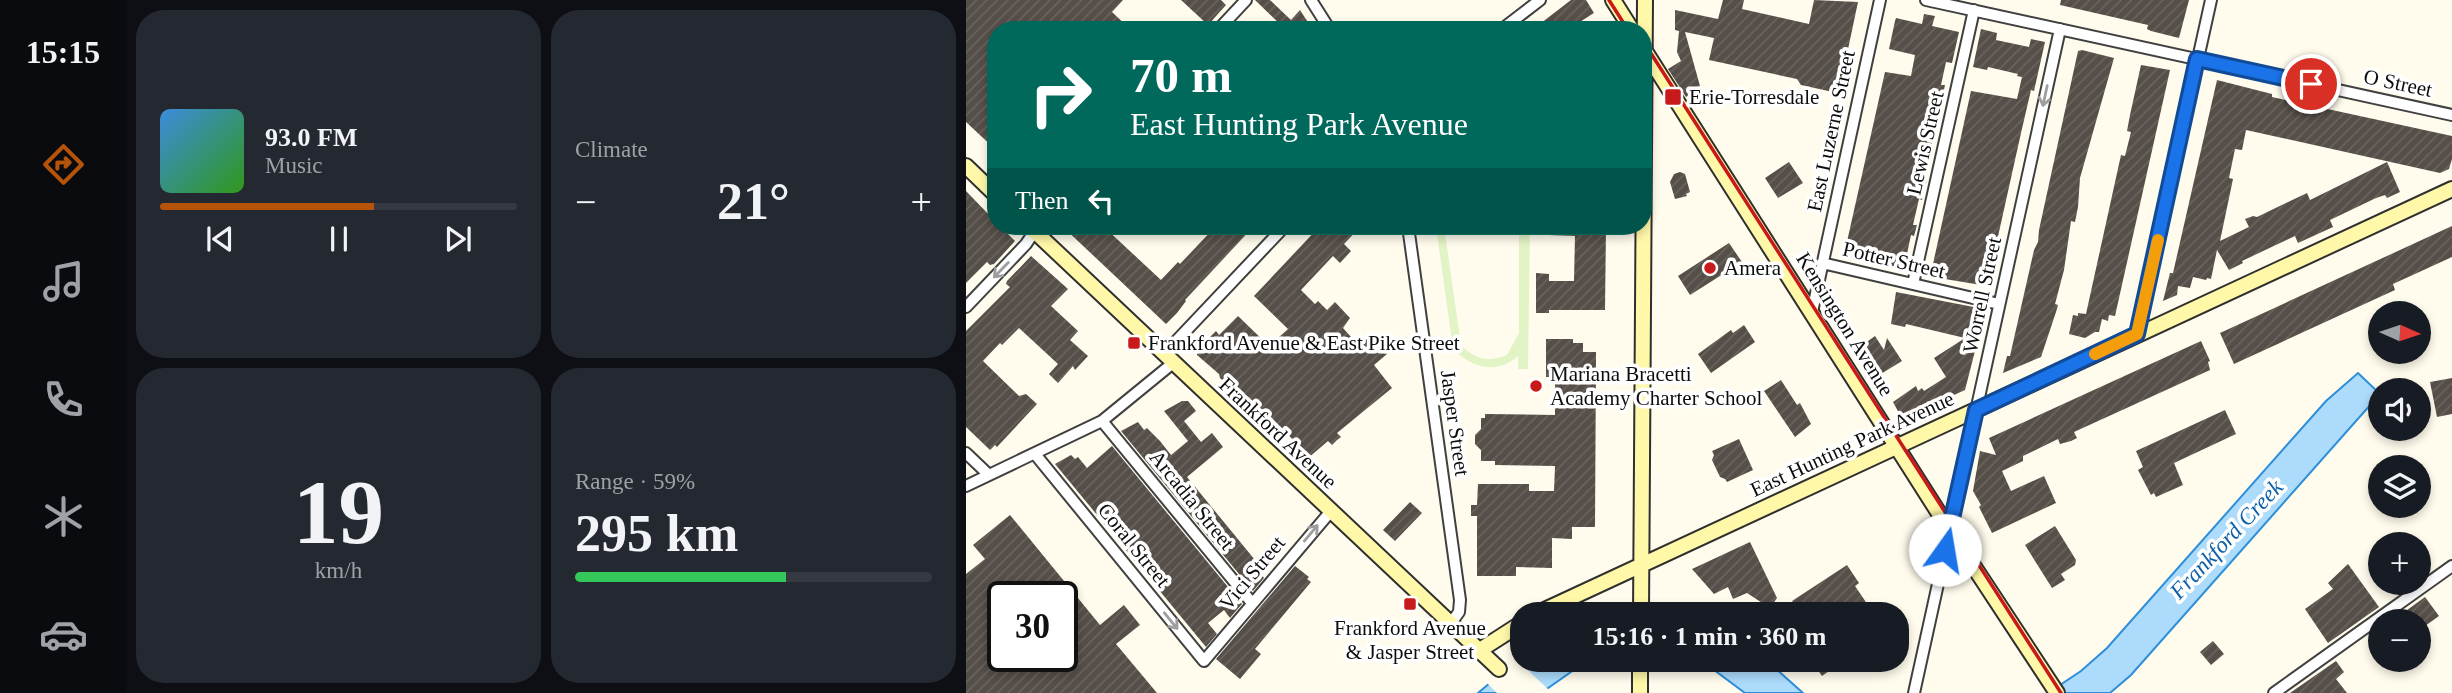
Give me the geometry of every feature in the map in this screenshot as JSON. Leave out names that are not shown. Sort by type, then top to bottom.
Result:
[{"type":"main road","points":[[1613,0],[1626,21]]},
{"type":"main road","points":[[1645,0],[1645,21]]},
{"type":"main road","name":"Kensington Avenue","points":[[1652,62],[1949,529],[2057,693]]},
{"type":"main road","points":[[966,166],[987,186]]},
{"type":"main road","name":"East Hunting Park Avenue","points":[[1562,602],[2452,189]]},
{"type":"main road","name":"Frankford Avenue","points":[[1041,235],[1499,669]]},
{"type":"main road","points":[[1641,602],[1643,235]]},
{"type":"main road","points":[[1480,650],[1510,631]]},
{"type":"main road","points":[[1640,672],[1640,693]]},
{"type":"street","points":[[1226,21],[1245,0]]},
{"type":"street","points":[[1311,0],[1325,21]]},
{"type":"street","points":[[1513,21],[1540,0]]},
{"type":"street","name":"East Luzerne Street","points":[[1812,312],[1880,0]]},
{"type":"street","name":"O Street","points":[[1926,0],[2452,115]]},
{"type":"street","points":[[2137,334],[2210,0]]},
{"type":"street","name":"Lewis Street","points":[[1913,284],[1974,10]]},
{"type":"street","name":"Worrell Street","points":[[1914,693],[2060,29]]},
{"type":"street","points":[[966,306],[1026,244],[1030,235]]},
{"type":"street","points":[[966,486],[1102,421],[1169,359],[1277,235]]},
{"type":"street","name":"Jasper Street","points":[[1409,235],[1460,600],[1459,612],[1451,623]]},
{"type":"street","name":"Potter Street","points":[[1822,263],[1999,304]]},
{"type":"street","name":"Arcadia Street","points":[[1102,421],[1252,603]]},
{"type":"street","points":[[966,453],[989,475]]},
{"type":"street","name":"Coral Street","points":[[1035,454],[1204,661]]},
{"type":"street","name":"Vici Street","points":[[1204,661],[1331,511]]},
{"type":"street","points":[[2274,693],[2452,566]]},
{"type":"green space","points":[[1437,235],[1445,235],[1461,345],[1471,354],[1488,359],[1507,355],[1519,333],[1519,235],[1530,235],[1528,369],[1518,369],[1518,356],[1502,366],[1485,367],[1468,361],[1453,349]]},
{"type":"water","name":"Frankford Creek","points":[[2358,373],[2368,383],[2368,408],[2131,675],[2110,693],[2048,693],[2081,671],[2107,648],[2326,401]]},
{"type":"water","points":[[1510,666],[1510,672],[1571,672],[1541,693],[1478,693]]},
{"type":"water","points":[[1717,672],[1779,672],[1803,693],[1745,693]]},
{"type":"pier","points":[[1510,662],[1510,672],[1530,672],[1550,691],[1497,693],[1486,682]]},
{"type":"building","points":[[966,0],[1123,0],[1112,12],[1122,21],[987,21],[987,142],[966,122]]},
{"type":"building","points":[[1181,0],[1221,0],[1226,5],[1212,21],[1204,21]]},
{"type":"building","points":[[1255,0],[1270,0],[1291,20],[1300,10],[1307,21],[1277,21]]},
{"type":"building","points":[[1571,0],[1586,0],[1594,13],[1581,21],[1544,21]]},
{"type":"building","points":[[1723,0],[1744,0],[1742,9],[1809,24],[1814,0],[1858,2],[1840,87],[1833,92],[1801,85],[1797,79],[1709,60],[1714,38],[1685,32],[1700,86],[1686,97],[1668,69],[1681,61],[1677,52],[1679,31],[1675,30],[1675,10],[1718,19]]},
{"type":"building","points":[[2061,0],[2189,0],[2179,38],[2151,31],[2147,29],[2148,25],[2060,5]]},
{"type":"building","points":[[1924,14],[1935,16],[1932,26],[1959,32],[1952,63],[1946,62],[1941,85],[1945,85],[1924,178],[1927,179],[1913,225],[1917,225],[1914,236],[1911,235],[1904,268],[1888,267],[1844,255],[1885,72],[1911,76],[1915,55],[1889,49],[1895,21],[1896,18],[1922,24]]},
{"type":"building","points":[[1981,29],[1997,33],[1996,40],[2029,47],[2031,39],[2045,42],[2034,91],[2031,90],[1987,286],[1945,279],[1946,276],[1931,273],[1971,91],[2017,99],[2022,77],[1988,67],[1987,70],[1973,67]]},
{"type":"building","points":[[2078,51],[2114,58],[2080,178],[2078,207],[2075,222],[2071,221],[2064,270],[2055,304],[2058,305],[2041,357],[2003,373],[2007,356],[2010,356],[2038,242]]},
{"type":"building","points":[[2141,65],[2170,70],[2115,316],[2109,315],[2108,321],[2102,319],[2099,332],[2085,338],[2069,334],[2073,315],[2086,314],[2121,155],[2125,156],[2131,132],[2127,131]]},
{"type":"building","points":[[2217,80],[2272,94],[2272,97],[2452,136],[2449,169],[2440,173],[2246,130],[2242,150],[2235,149],[2229,178],[2233,179],[2220,241],[2249,227],[2245,219],[2257,217],[2307,193],[2310,200],[2387,162],[2400,192],[2387,198],[2385,195],[2376,198],[2330,220],[2333,227],[2298,243],[2295,236],[2229,270],[2217,250],[2211,279],[2193,277],[2190,288],[2178,286],[2177,295],[2163,301],[2170,273],[2173,273]]},
{"type":"building","points":[[1789,162],[1803,183],[1778,198],[1765,178]]},
{"type":"building","points":[[1674,174],[1685,174],[1690,192],[1687,196],[1675,199],[1670,182]]},
{"type":"building","points":[[966,191],[987,213],[987,235],[1009,235],[1015,241],[994,264],[987,262],[966,283]]},
{"type":"building","points":[[2452,226],[2452,257],[2393,284],[2395,290],[2234,364],[2220,333]]},
{"type":"building","points":[[1072,235],[1113,235],[1161,280],[1207,235],[1246,235],[1166,324]]},
{"type":"building","points":[[1312,235],[1352,235],[1344,244],[1351,251],[1340,263],[1333,256],[1301,290],[1315,304],[1318,301],[1327,310],[1335,302],[1350,318],[1343,328],[1359,346],[1371,335],[1387,354],[1374,365],[1392,388],[1337,433],[1341,437],[1332,445],[1328,441],[1307,459],[1296,449],[1299,446],[1269,415],[1264,419],[1197,355],[1206,338],[1216,331],[1219,335],[1238,316],[1269,346],[1288,329],[1254,296]]},
{"type":"building","points":[[1548,235],[1606,235],[1605,310],[1549,310],[1549,313],[1536,313],[1536,273],[1549,274],[1549,281],[1574,281],[1575,236]]},
{"type":"building","points":[[1729,243],[1742,262],[1690,295],[1678,276]]},
{"type":"building","points":[[1031,256],[1068,289],[1051,306],[1078,331],[1070,340],[1088,356],[1075,370],[1073,366],[1058,383],[1049,374],[1058,364],[1019,328],[1002,345],[1000,343],[983,361],[1019,396],[1026,394],[1037,404],[997,447],[995,445],[990,450],[966,427],[966,331],[1010,287],[1006,284],[1007,281]]},
{"type":"building","points":[[1896,292],[1984,309],[1985,312],[1965,390],[1906,417],[1900,415],[1893,402],[1916,386],[1918,391],[1922,388],[1924,391],[1946,377],[1934,358],[1965,338],[1906,324],[1905,327],[1891,324]]},
{"type":"building","points":[[1744,325],[1755,342],[1711,373],[1698,354],[1731,330],[1733,333]]},
{"type":"building","points":[[1875,336],[1884,350],[1887,338],[1902,361],[1876,377],[1857,349]]},
{"type":"building","points":[[1546,339],[1573,339],[1573,343],[1583,343],[1583,352],[1596,352],[1595,527],[1572,527],[1572,539],[1552,538],[1552,568],[1516,567],[1516,576],[1477,576],[1477,516],[1471,516],[1471,505],[1477,505],[1478,484],[1529,484],[1529,491],[1554,491],[1555,466],[1495,465],[1495,461],[1481,461],[1481,450],[1475,444],[1475,435],[1481,429],[1481,418],[1485,418],[1485,414],[1555,415],[1555,377],[1546,377]]},
{"type":"building","points":[[2201,341],[2210,361],[2210,370],[2074,432],[2077,438],[2071,441],[2060,444],[2058,439],[2023,456],[2023,461],[2002,471],[2011,491],[2044,476],[2056,503],[1992,533],[1973,491],[1980,451],[1996,455],[1989,438]]},
{"type":"building","points":[[2452,378],[2452,414],[2437,417],[2431,382]]},
{"type":"building","points":[[1781,380],[1797,405],[1800,403],[1811,424],[1795,437],[1764,391]]},
{"type":"building","points":[[1182,401],[1188,401],[1196,411],[1184,421],[1201,442],[1212,433],[1223,447],[1187,477],[1264,571],[1261,574],[1264,578],[1253,591],[1121,431],[1138,422],[1144,430],[1147,428],[1160,441],[1171,455],[1188,441],[1164,411]]},
{"type":"building","points":[[2225,410],[2236,434],[2174,463],[2183,485],[2156,497],[2154,493],[2151,495],[2138,470],[2143,467],[2136,451]]},
{"type":"building","points":[[1739,439],[1753,470],[1727,482],[1720,477],[1712,460],[1712,451]]},
{"type":"building","points":[[1112,446],[1242,604],[1230,618],[1224,610],[1208,623],[1217,634],[1206,647],[1055,464],[1071,455],[1075,459],[1078,457],[1087,468]]},
{"type":"building","points":[[1410,502],[1422,513],[1395,541],[1383,530]]},
{"type":"building","points":[[1010,515],[1064,581],[987,581],[987,672],[1078,672],[1078,598],[1100,625],[1124,605],[1140,625],[1116,644],[1157,693],[966,693],[966,574],[985,559],[973,545]]},
{"type":"building","points":[[2055,526],[2076,560],[2075,565],[2061,574],[2065,580],[2052,588],[2025,545]]},
{"type":"building","points":[[1750,542],[1777,598],[1774,602],[1761,602],[1747,593],[1733,599],[1728,587],[1714,594],[1692,569]]},
{"type":"building","points":[[2348,564],[2379,607],[2368,609],[2368,615],[2328,643],[2305,609],[2333,589],[2328,583]]},
{"type":"building","points":[[1847,565],[1859,583],[1855,586],[1866,602],[1793,602]]},
{"type":"building","points":[[1295,566],[1309,577],[1307,579],[1311,582],[1255,649],[1261,654],[1240,679],[1216,659]]},
{"type":"building","points":[[2425,597],[2439,616],[2431,622],[2431,609],[2408,609]]},
{"type":"building","points":[[2213,641],[2224,654],[2211,665],[2200,652]]},
{"type":"building","points":[[2336,661],[2344,672],[2336,679],[2347,693],[2290,693]]},
{"type":"railway","points":[[1609,0],[1622,21]]},
{"type":"railway","points":[[1652,55],[2061,693]]},
{"type":"slow traffic","points":[[2095,354],[2137,334],[2158,240]]},
{"type":"place","name":"Erie-Torresdale","points":[[1673,97]]},
{"type":"place","name":"Amera","points":[[1710,268]]},
{"type":"place","name":"Frankford Avenue & East Pike Street","points":[[1134,343]]},
{"type":"place","name":"Mariana Bracetti Academy Charter School","points":[[1536,386]]},
{"type":"place","name":"Frankford Avenue & Jasper Street","points":[[1410,604]]},
{"type":"route","points":[[1945,550],[1976,410],[2137,334],[2197,59],[2311,84]]}]
